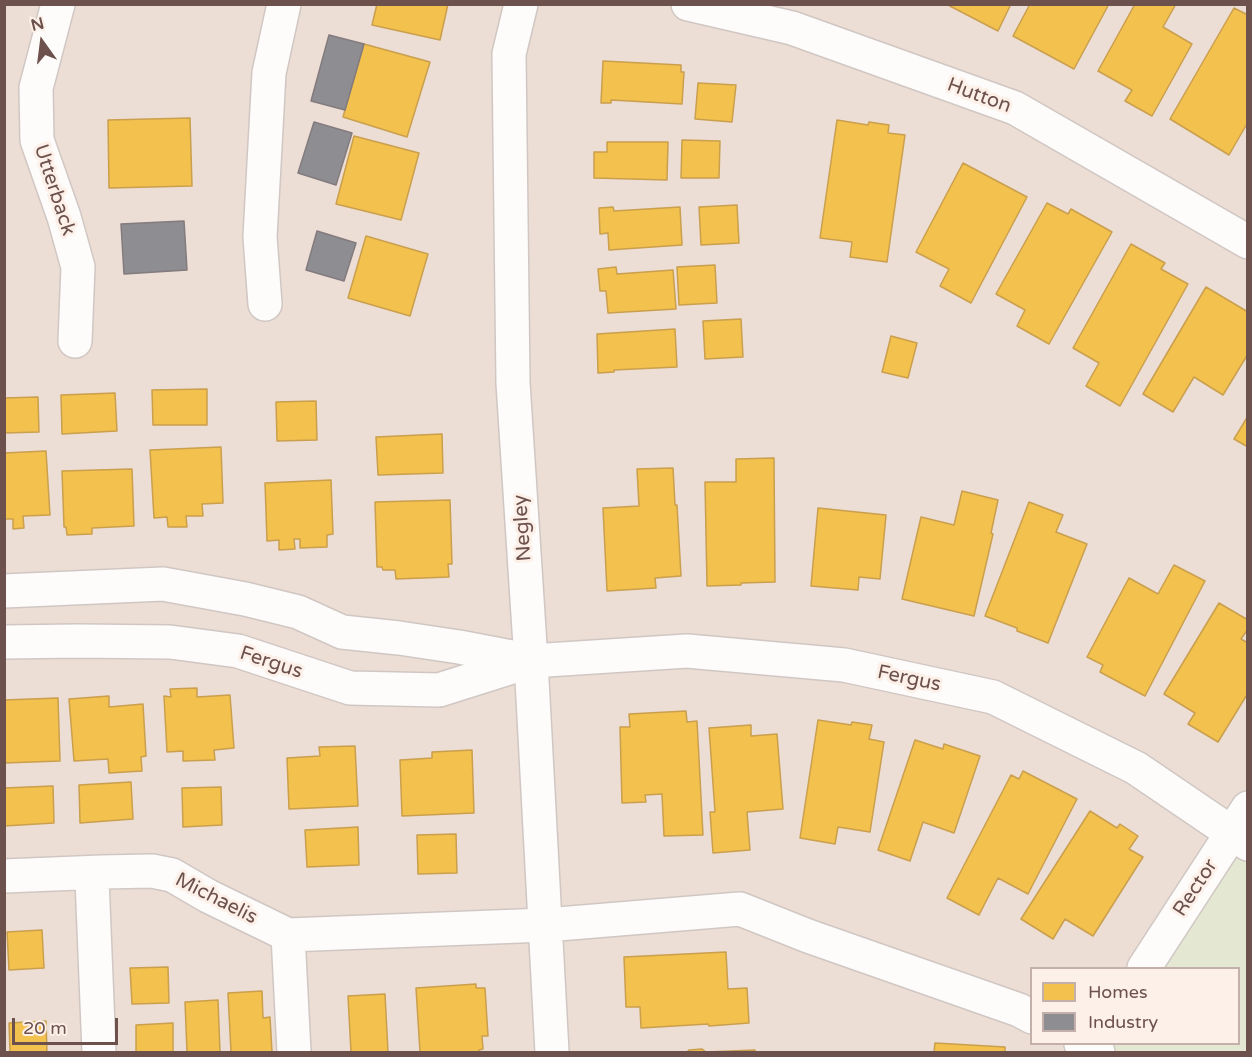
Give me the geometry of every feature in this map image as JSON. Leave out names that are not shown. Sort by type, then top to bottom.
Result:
[{"type":"street","name":"Utterback","points":[[58,4],[36,88],[37,140],[64,217],[78,267],[75,341]]},
{"type":"street","points":[[264,304],[260,237],[269,73],[284,4]]},
{"type":"street","name":"Negley","points":[[520,4],[509,54],[513,383],[531,661],[552,1053]]},
{"type":"street","name":"Hutton","points":[[688,4],[792,28],[1015,108],[1248,242]]},
{"type":"street","name":"Fergus","points":[[4,591],[163,584],[245,599],[298,612],[342,632],[459,647],[531,661]]},
{"type":"street","name":"Fergus","points":[[4,642],[170,642],[238,651],[350,688],[439,690],[531,661],[687,651],[844,665],[993,697],[1136,768],[1242,828]]},
{"type":"street","name":"Rector","points":[[1145,967],[1242,828]]},
{"type":"street","name":"Michaelis","points":[[4,876],[152,871],[172,874],[208,896],[288,935]]},
{"type":"street","points":[[99,1053],[92,879],[102,872]]},
{"type":"street","points":[[294,1053],[288,935],[546,925],[740,909],[808,936],[1019,1010],[1030,1016]]},
{"type":"shaded area","points":[[5,5],[1247,5],[1247,1052],[5,1052]]},
{"type":"green space","points":[[1232,836],[1247,847],[1247,1052],[1106,1052],[1101,1045],[1240,1045],[1240,967],[1149,967]]},
{"type":"building: Homes","points":[[377,4],[448,4],[440,40],[372,25]]},
{"type":"building: Homes","points":[[946,4],[1011,4],[998,31]]},
{"type":"building: Homes","points":[[1030,4],[1109,4],[1074,69],[1013,36]]},
{"type":"building: Homes","points":[[1135,4],[1176,4],[1163,27],[1192,44],[1152,116],[1125,101],[1132,90],[1098,71]]},
{"type":"building: Homes","points":[[1234,8],[1248,15],[1248,122],[1229,155],[1170,119]]},
{"type":"building: Homes","points":[[364,44],[430,62],[407,137],[343,117]]},
{"type":"building: Homes","points":[[603,61],[681,65],[681,72],[684,72],[682,104],[611,100],[611,103],[601,103]]},
{"type":"building: Homes","points":[[698,83],[736,85],[732,122],[695,119]]},
{"type":"building: Homes","points":[[190,118],[192,186],[109,188],[108,120]]},
{"type":"building: Homes","points":[[837,120],[868,125],[869,122],[889,125],[888,133],[905,135],[887,262],[850,257],[852,242],[820,238]]},
{"type":"building: Homes","points":[[354,136],[419,153],[401,220],[336,204]]},
{"type":"building: Homes","points":[[682,140],[720,141],[719,178],[681,178]]},
{"type":"building: Homes","points":[[607,142],[668,142],[667,180],[594,178],[594,152],[607,152]]},
{"type":"building: Homes","points":[[963,163],[1027,197],[971,303],[940,286],[949,269],[916,252]]},
{"type":"building: Homes","points":[[1047,203],[1068,214],[1071,209],[1112,232],[1049,344],[1017,326],[1025,310],[996,294]]},
{"type":"building: Homes","points":[[737,205],[739,243],[701,245],[699,207]]},
{"type":"building: Homes","points":[[613,207],[614,211],[680,207],[682,245],[609,250],[608,233],[600,234],[599,208]]},
{"type":"building: Homes","points":[[366,236],[428,254],[410,316],[348,298]]},
{"type":"building: Homes","points":[[1131,244],[1165,263],[1161,269],[1188,284],[1120,406],[1086,386],[1099,363],[1073,348]]},
{"type":"building: Homes","points":[[715,265],[717,303],[679,305],[677,267]]},
{"type":"building: Homes","points":[[616,267],[617,274],[673,270],[676,309],[608,313],[606,291],[600,291],[598,269]]},
{"type":"building: Homes","points":[[1206,287],[1248,312],[1248,354],[1223,395],[1194,377],[1173,412],[1143,394]]},
{"type":"building: Homes","points":[[741,319],[743,357],[705,359],[703,321]]},
{"type":"building: Homes","points":[[675,329],[677,367],[598,373],[597,334]]},
{"type":"building: Homes","points":[[891,336],[917,343],[908,378],[882,372]]},
{"type":"building: Homes","points":[[207,389],[207,425],[153,425],[152,390]]},
{"type":"building: Homes","points":[[115,393],[117,431],[62,434],[61,395]]},
{"type":"building: Homes","points":[[38,397],[39,432],[4,433],[4,398]]},
{"type":"building: Homes","points":[[316,401],[317,440],[277,441],[276,402]]},
{"type":"building: Homes","points":[[1248,416],[1248,447],[1234,439]]},
{"type":"building: Homes","points":[[442,434],[443,473],[378,475],[376,437]]},
{"type":"building: Homes","points":[[221,447],[223,503],[202,504],[203,516],[186,516],[187,527],[168,527],[167,517],[154,518],[150,450]]},
{"type":"building: Homes","points":[[46,451],[50,515],[23,516],[24,528],[13,529],[13,519],[4,519],[4,453]]},
{"type":"building: Homes","points":[[774,458],[775,582],[707,586],[705,482],[736,482],[736,459]]},
{"type":"building: Homes","points":[[673,468],[681,576],[655,578],[656,588],[607,591],[603,508],[639,506],[637,469]]},
{"type":"building: Homes","points":[[132,469],[134,526],[92,528],[92,534],[67,535],[66,527],[64,527],[62,471]]},
{"type":"building: Homes","points":[[331,480],[333,534],[327,535],[327,547],[300,548],[300,539],[294,539],[295,549],[279,550],[279,540],[267,541],[265,483]]},
{"type":"building: Homes","points":[[962,491],[998,500],[991,533],[993,534],[974,616],[902,599],[921,517],[954,525]]},
{"type":"building: Homes","points":[[450,500],[452,564],[448,564],[449,577],[396,579],[395,570],[383,570],[382,567],[377,567],[375,502]]},
{"type":"building: Homes","points":[[1029,502],[1063,515],[1056,532],[1087,544],[1048,643],[985,616]]},
{"type":"building: Homes","points":[[818,508],[886,515],[880,579],[859,577],[858,590],[811,586]]},
{"type":"building: Homes","points":[[1174,565],[1205,581],[1145,696],[1100,672],[1103,665],[1087,657],[1129,578],[1158,594]]},
{"type":"building: Homes","points":[[1219,603],[1248,620],[1248,629],[1241,639],[1248,643],[1248,693],[1218,742],[1188,724],[1195,713],[1164,694]]},
{"type":"building: Homes","points":[[197,688],[197,697],[230,695],[234,748],[214,750],[215,760],[183,761],[183,751],[167,752],[164,696],[171,697],[170,689]]},
{"type":"building: Homes","points":[[109,696],[109,707],[143,704],[146,756],[141,757],[142,771],[109,773],[108,759],[74,761],[69,699]]},
{"type":"building: Homes","points":[[58,698],[60,761],[4,763],[4,700]]},
{"type":"building: Homes","points":[[686,711],[687,722],[697,721],[703,835],[664,836],[662,794],[645,795],[646,802],[622,803],[620,727],[630,727],[629,714]]},
{"type":"building: Homes","points":[[818,720],[851,725],[852,722],[872,725],[869,739],[884,742],[870,832],[838,827],[835,844],[800,838]]},
{"type":"building: Homes","points":[[751,725],[751,736],[777,734],[783,809],[747,812],[750,850],[713,853],[710,812],[715,812],[709,728]]},
{"type":"building: Homes","points":[[915,740],[943,749],[944,744],[980,756],[954,833],[923,822],[910,861],[878,850]]},
{"type":"building: Homes","points":[[355,746],[358,806],[289,809],[287,758],[320,756],[319,747]]},
{"type":"building: Homes","points":[[472,750],[474,813],[402,816],[400,760],[432,758],[432,752]]},
{"type":"building: Homes","points":[[1023,771],[1077,799],[1028,894],[998,878],[979,915],[947,898],[1011,775],[1019,779]]},
{"type":"building: Homes","points":[[131,782],[133,819],[80,823],[79,785]]},
{"type":"building: Homes","points":[[53,786],[54,823],[4,826],[4,788]]},
{"type":"building: Homes","points":[[221,787],[222,825],[183,827],[182,788]]},
{"type":"building: Homes","points":[[1090,811],[1117,828],[1120,824],[1138,836],[1129,849],[1143,857],[1093,936],[1065,919],[1053,939],[1021,919]]},
{"type":"building: Homes","points":[[358,827],[359,865],[307,867],[305,830]]},
{"type":"building: Homes","points":[[456,834],[457,873],[418,874],[417,835]]},
{"type":"building: Homes","points":[[42,930],[44,968],[9,970],[7,932]]},
{"type":"building: Homes","points":[[726,952],[728,989],[747,988],[749,1023],[641,1028],[640,1007],[626,1007],[624,957]]},
{"type":"building: Homes","points":[[168,967],[169,1003],[132,1004],[130,968]]},
{"type":"building: Homes","points":[[476,984],[476,988],[485,988],[488,1036],[482,1036],[483,1049],[479,1052],[420,1052],[416,988]]},
{"type":"building: Homes","points":[[262,991],[263,1018],[270,1017],[272,1052],[231,1052],[228,993]]},
{"type":"building: Homes","points":[[385,994],[388,1052],[351,1052],[348,996]]},
{"type":"building: Homes","points":[[218,1000],[220,1052],[187,1052],[185,1002]]},
{"type":"building: Homes","points":[[46,1021],[47,1052],[10,1052],[9,1023]]},
{"type":"building: Homes","points":[[173,1023],[173,1052],[136,1052],[136,1025]]},
{"type":"building: Homes","points":[[935,1043],[1005,1047],[1005,1052],[934,1052]]},
{"type":"building: Homes","points":[[702,1049],[706,1052],[687,1052],[689,1050]]},
{"type":"building: Homes","points":[[755,1050],[755,1052],[706,1052]]},
{"type":"building: Industry","points":[[329,35],[364,44],[345,110],[311,101]]},
{"type":"building: Industry","points":[[314,122],[352,133],[336,185],[298,173]]},
{"type":"building: Industry","points":[[184,221],[187,270],[124,274],[121,224]]},
{"type":"building: Industry","points":[[317,231],[356,243],[344,281],[306,270]]}]
